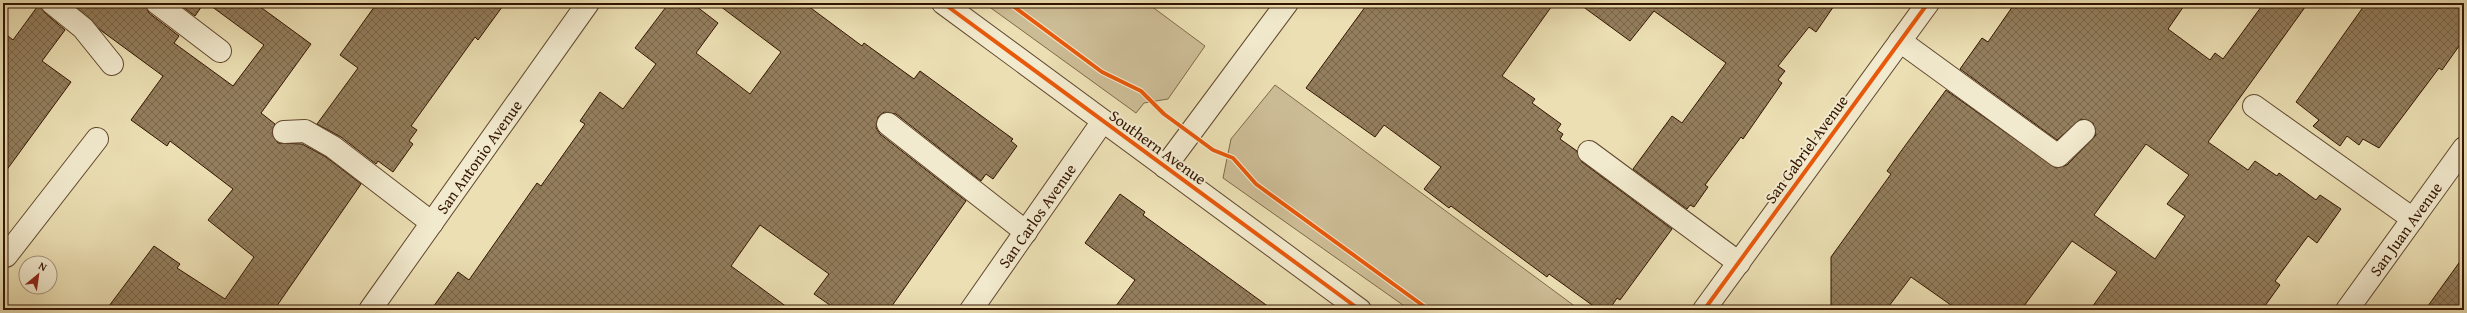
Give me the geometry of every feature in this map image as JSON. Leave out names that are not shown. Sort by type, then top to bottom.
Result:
[{"type":"street","points":[[52,3],[84,28],[112,64]]},
{"type":"street","points":[[157,3],[220,52]]},
{"type":"street","name":"San Antonio Avenue","points":[[370,310],[588,3]]},
{"type":"street","name":"Southern Avenue","points":[[943,3],[1360,310]]},
{"type":"street","points":[[1165,167],[1287,3]]},
{"type":"street","name":"San Gabriel Avenue","points":[[1704,310],[1928,3]]},
{"type":"street","points":[[1900,41],[2058,156],[2084,131]]},
{"type":"street","points":[[2254,106],[2412,219]]},
{"type":"street","name":"San Carlos Avenue","points":[[971,310],[1103,121]]},
{"type":"street","points":[[888,124],[1026,232]]},
{"type":"street","points":[[284,132],[305,131],[333,147],[432,223]]},
{"type":"street","points":[[3,254],[6,256],[97,139]]},
{"type":"street","name":"San Juan Avenue","points":[[2347,310],[2464,148]]},
{"type":"street","points":[[1590,152],[1739,263]]},
{"type":"shaded area","points":[[984,3],[1147,3],[1205,46],[1168,99],[1144,103],[1136,113]]},
{"type":"shaded area","points":[[1275,85],[1580,310],[1410,310],[1223,178],[1231,139]]},
{"type":"building","points":[[40,3],[44,12],[65,30],[42,61],[71,82],[3,175],[3,32],[13,40]]},
{"type":"building","points":[[72,3],[145,3],[149,13],[179,36],[174,43],[233,86],[264,45],[207,3],[255,3],[311,44],[261,113],[275,124],[272,133],[278,143],[302,144],[326,157],[361,184],[274,310],[106,310],[154,246],[180,264],[177,268],[225,299],[254,257],[208,220],[233,189],[170,141],[167,146],[131,120],[163,76],[99,29]]},
{"type":"building","points":[[178,3],[204,3],[195,16]]},
{"type":"building","points":[[377,3],[505,3],[478,40],[475,37],[411,126],[417,130],[409,141],[413,144],[393,172],[378,161],[376,164],[341,137],[317,124],[358,68],[340,55]]},
{"type":"building","points":[[669,3],[692,3],[718,23],[696,53],[750,94],[781,52],[716,3],[804,3],[862,46],[864,43],[914,79],[920,71],[1013,139],[1011,141],[1017,146],[993,179],[986,174],[981,181],[896,114],[884,112],[878,117],[876,128],[880,134],[966,201],[889,310],[837,310],[814,294],[829,274],[760,225],[731,266],[791,310],[431,310],[458,272],[469,280],[537,183],[541,186],[585,124],[580,121],[600,92],[623,109],[656,64],[635,48]]},
{"type":"building","points":[[1368,3],[1554,3],[1502,76],[1535,99],[1532,103],[1561,124],[1557,130],[1563,134],[1560,139],[1577,151],[1582,162],[1672,229],[1620,300],[1617,298],[1609,310],[1599,310],[1549,274],[1547,277],[1451,206],[1449,208],[1424,189],[1441,167],[1384,125],[1375,137],[1306,88]]},
{"type":"building","points":[[1578,3],[1836,3],[1816,32],[1809,27],[1778,66],[1785,71],[1778,80],[1782,83],[1743,139],[1741,137],[1705,185],[1708,187],[1694,207],[1690,205],[1687,209],[1633,169],[1672,116],[1682,123],[1726,63],[1654,11],[1630,41]]},
{"type":"building","points":[[2015,3],[2186,3],[2168,29],[2210,60],[2215,53],[2223,59],[2264,3],[2308,3],[2208,142],[2248,170],[2255,161],[2277,176],[2279,173],[2316,200],[2320,195],[2341,209],[2317,243],[2308,236],[2275,281],[2280,285],[2262,310],[2090,310],[2117,272],[2072,241],[2021,310],[1958,310],[1911,277],[1886,310],[1831,310],[1831,257],[1891,174],[1887,171],[1946,90],[2056,168],[2067,165],[2096,135],[2093,123],[2081,119],[2057,140],[1960,69],[1982,38],[1988,42]],"holes":[[[2146,144],[2189,175],[2167,204],[2185,216],[2155,259],[2094,215]]]},
{"type":"building","points":[[2366,3],[2464,3],[2464,39],[2442,70],[2439,68],[2379,148],[2363,139],[2359,145],[2347,136],[2340,146],[2313,126],[2319,120],[2296,102]]},
{"type":"building","points":[[1120,194],[1145,212],[1143,215],[1273,310],[1113,310],[1135,280],[1085,243]]},
{"type":"building","points":[[2464,256],[2464,310],[2425,310]]},
{"type":"cycle path","points":[[943,3],[1360,310]]},
{"type":"cycle path","points":[[1009,3],[1102,72],[1141,91],[1164,114],[1213,150],[1233,158],[1256,184],[1429,310]]},
{"type":"cycle path","points":[[1704,310],[1928,3]]}]
